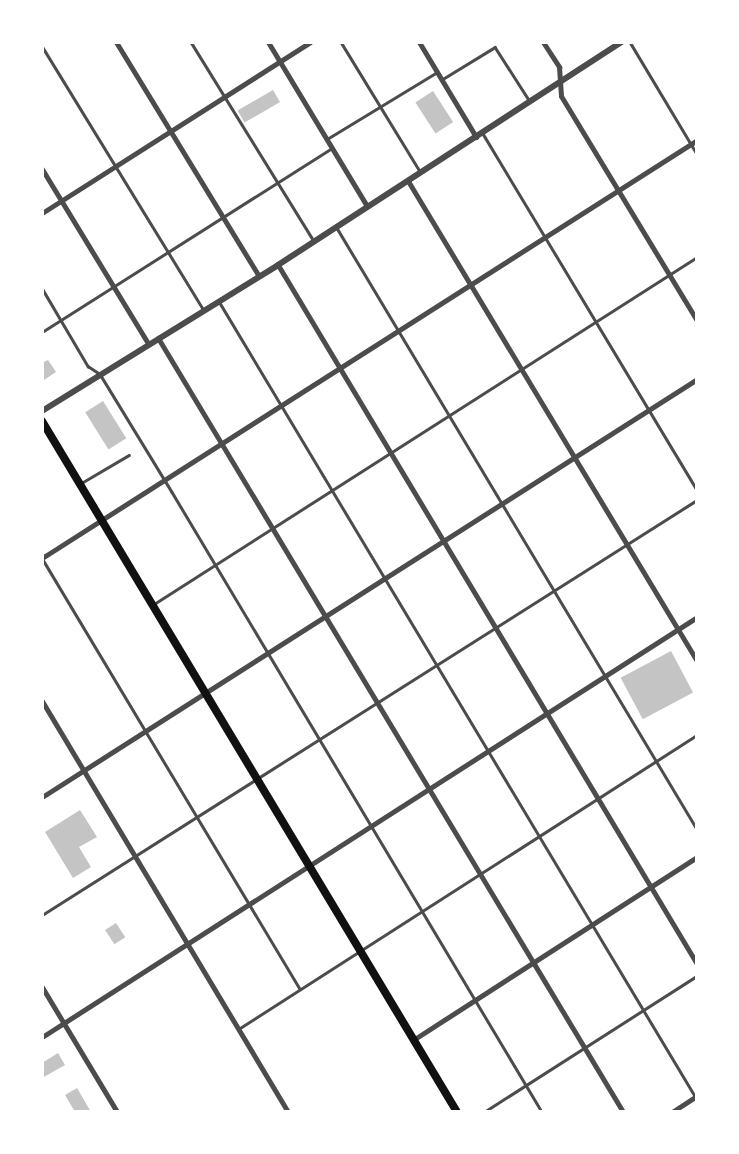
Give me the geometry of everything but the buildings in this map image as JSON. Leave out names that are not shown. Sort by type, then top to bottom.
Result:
[{"type":"main road","points":[[42,421],[457,1112]]},
{"type":"street","points":[[116,42],[259,276]]},
{"type":"street","points":[[268,42],[367,206]]},
{"type":"street","points":[[42,213],[310,42]]},
{"type":"street","points":[[419,42],[475,137]]},
{"type":"street","points":[[543,42],[559,67],[561,96],[697,321]]},
{"type":"street","points":[[42,411],[157,337],[278,265],[622,42]]},
{"type":"street","points":[[42,558],[103,522],[694,142]]},
{"type":"street","points":[[42,169],[148,343]]},
{"type":"street","points":[[408,181],[697,662]]},
{"type":"street","points":[[278,265],[697,964]]},
{"type":"street","points":[[157,337],[623,1112]]},
{"type":"street","points":[[42,797],[697,379]]},
{"type":"street","points":[[42,1037],[430,791],[697,617]]},
{"type":"street","points":[[42,701],[288,1112]]},
{"type":"street","points":[[413,1040],[697,857]]},
{"type":"street","points":[[42,987],[117,1112]]},
{"type":"street","points":[[672,1112],[697,1097]]},
{"type":"lane","points":[[191,42],[314,241]]},
{"type":"lane","points":[[341,42],[421,173]]},
{"type":"lane","points":[[630,42],[694,142],[697,154]]},
{"type":"lane","points":[[42,46],[204,309]]},
{"type":"lane","points":[[441,80],[495,47],[529,101]]},
{"type":"lane","points":[[327,139],[437,72]]},
{"type":"lane","points":[[482,132],[697,490]]},
{"type":"lane","points":[[42,332],[332,148]]},
{"type":"lane","points":[[336,226],[697,829]]},
{"type":"lane","points":[[153,605],[697,257]]},
{"type":"lane","points":[[42,288],[88,366],[100,374],[216,565],[542,1112]]},
{"type":"lane","points":[[218,300],[697,1097]]},
{"type":"lane","points":[[80,484],[129,455]]},
{"type":"lane","points":[[42,915],[697,500]]},
{"type":"lane","points":[[42,558],[300,989]]},
{"type":"lane","points":[[238,1029],[697,735]]},
{"type":"lane","points":[[484,1112],[697,976]]}]
